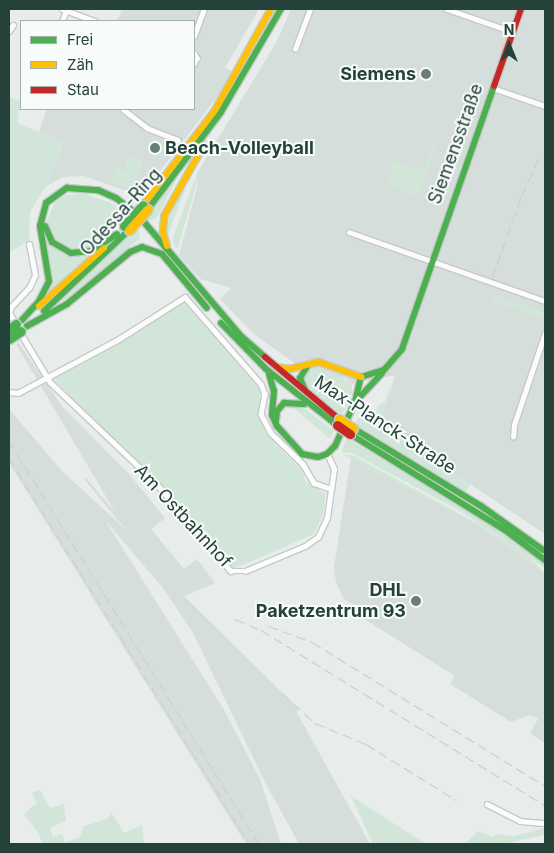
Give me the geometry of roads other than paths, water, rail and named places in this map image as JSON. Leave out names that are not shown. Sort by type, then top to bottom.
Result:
[{"type":"main road","name":"Odessa-Ring","points":[[145,207],[215,110],[271,9]]},
{"type":"main road","name":"Odessa-Ring","points":[[19,326],[84,277],[145,207],[221,112],[281,9]]},
{"type":"main road","name":"Siemensstraße","points":[[355,402],[402,349],[521,9]]},
{"type":"main road","points":[[180,265],[164,240],[164,216],[221,112]]},
{"type":"main road","points":[[19,326],[47,288],[49,268],[40,219],[46,203],[60,190],[89,188],[116,198],[138,215],[180,265]]},
{"type":"main road","points":[[117,234],[91,251],[71,253],[56,247],[48,236],[47,212],[55,200],[67,192],[88,192],[106,197],[140,225],[195,293]]},
{"type":"main road","name":"Odessa-Ring","points":[[9,339],[19,326],[78,273],[117,234],[126,228]]},
{"type":"main road","points":[[19,326],[66,304],[138,248],[151,248],[162,254],[195,293]]},
{"type":"main road","name":"Max-Planck-Straße","points":[[180,265],[269,367]]},
{"type":"main road","name":"Max-Planck-Straße","points":[[195,293],[269,367],[313,404],[351,431],[505,530],[545,560]]},
{"type":"main road","points":[[360,377],[355,402],[335,446],[327,454],[318,457],[302,454],[277,426],[272,415],[274,386],[269,367],[290,369],[313,362],[360,377],[384,370]]},
{"type":"main road","points":[[313,362],[302,372],[300,382],[313,404]]},
{"type":"main road","points":[[277,426],[277,411],[284,403],[294,401],[313,404]]},
{"type":"main road","name":"Max-Planck-Straße","points":[[351,431],[481,506],[545,552]]},
{"type":"street","points":[[195,33],[204,9]]},
{"type":"street","points":[[295,49],[310,9]]},
{"type":"street","points":[[447,9],[513,32]]},
{"type":"street","points":[[64,10],[92,20]]},
{"type":"street","points":[[9,31],[13,25]]},
{"type":"street","points":[[493,88],[545,106]]},
{"type":"street","points":[[124,110],[148,128],[178,140]]},
{"type":"street","points":[[349,232],[545,302]]},
{"type":"street","name":"Am Ostbahnhof","points":[[29,245],[34,280],[14,303],[9,314],[47,377],[117,448],[155,482],[231,571],[245,571],[315,540],[325,524],[334,469],[327,454]]},
{"type":"street","points":[[9,392],[18,393],[119,339],[185,297],[261,384],[265,394],[261,414],[271,433],[303,464],[314,483],[331,489]]},
{"type":"street","points":[[513,437],[514,425],[545,333]]},
{"type":"street","points":[[487,804],[520,821],[545,822]]},
{"type":"railway","points":[[492,278],[522,195],[539,158]]},
{"type":"railway","points":[[9,441],[259,844]]},
{"type":"railway","points":[[9,458],[249,844]]},
{"type":"railway","points":[[235,619],[261,630],[544,805]]},
{"type":"railway","points":[[268,626],[312,642],[545,786]]},
{"type":"railway","points":[[282,693],[315,723],[366,744],[456,800]]},
{"type":"place","name":"Siemens","points":[[426,74]]},
{"type":"place","name":"Beach-Volleyball","points":[[155,148]]},
{"type":"place","name":"DHL Paketzentrum 93","points":[[416,601]]}]
